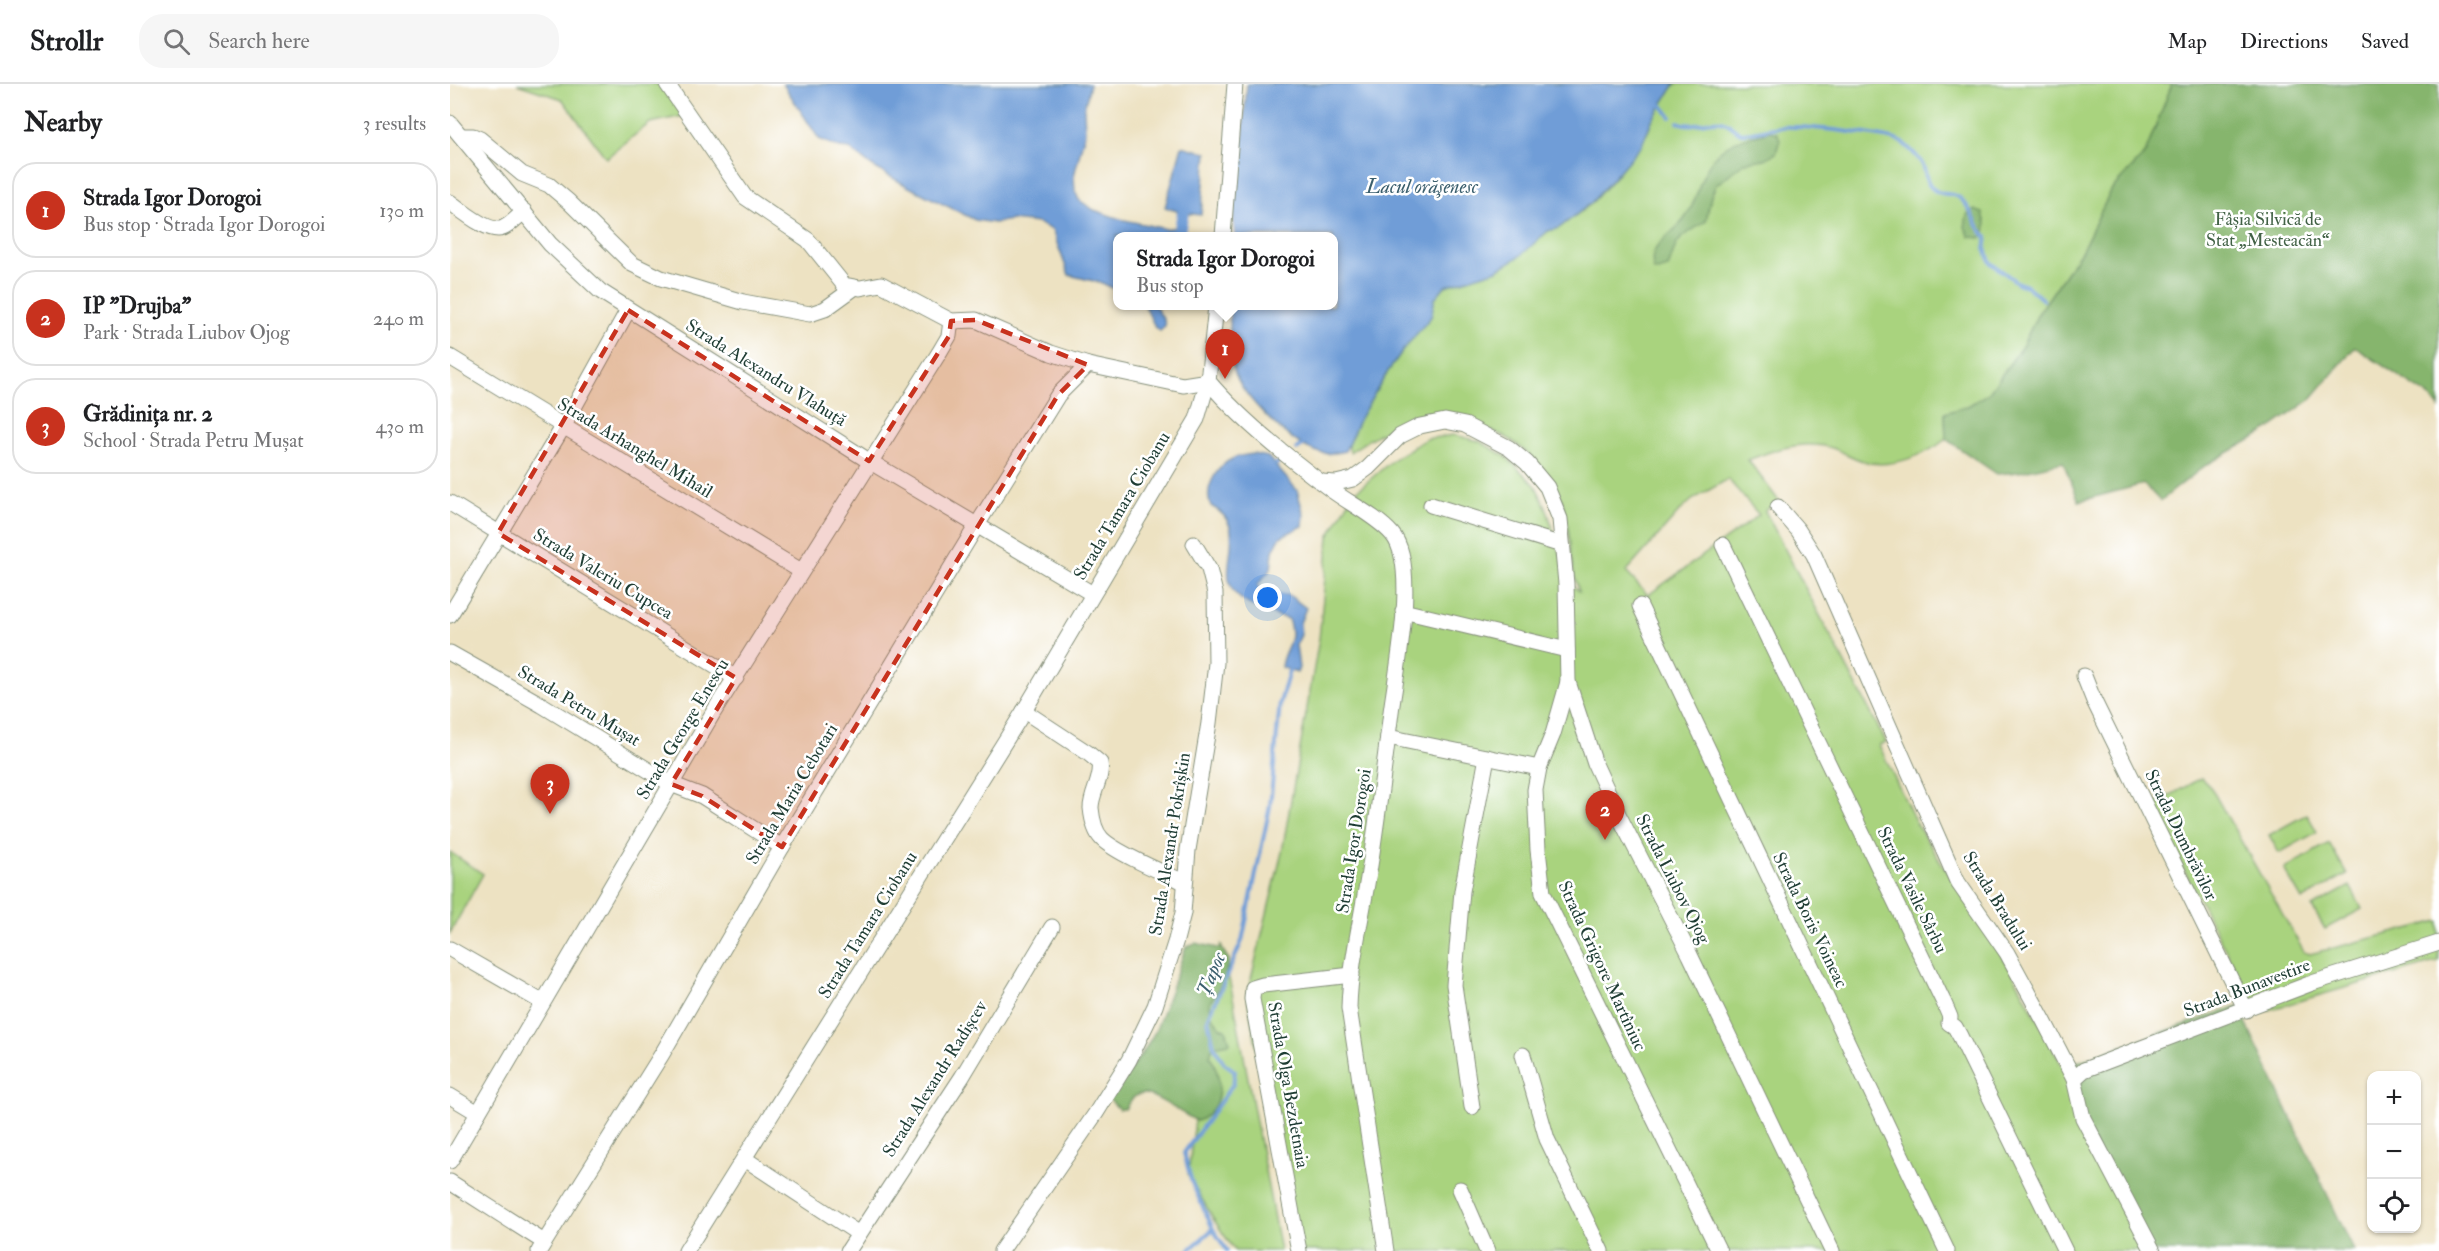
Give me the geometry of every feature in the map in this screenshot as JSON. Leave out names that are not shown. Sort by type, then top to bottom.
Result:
[{"type":"street","points":[[667,84],[746,197],[808,240],[840,281],[854,288]]},
{"type":"street","points":[[1223,232],[1235,84]]},
{"type":"street","name":"Strada Аlexandru Vlahuță","points":[[450,123],[550,244],[600,291],[869,461],[1092,593]]},
{"type":"street","points":[[461,136],[473,136],[480,139],[522,174],[549,186],[569,202],[632,264],[661,278],[743,302],[810,314],[825,309],[854,288],[881,284],[951,321],[976,320],[1051,353],[1088,364],[1183,384],[1208,381]]},
{"type":"street","points":[[450,202],[492,229],[504,228],[524,212]]},
{"type":"street","points":[[450,615],[563,427],[628,310]]},
{"type":"street","name":"Strada Tamara Ciobanu","points":[[686,1251],[1024,711],[1197,419],[1208,381],[1216,310]]},
{"type":"street","name":"Strada George Enescu","points":[[450,1161],[671,784],[869,461],[949,336],[951,321]]},
{"type":"street","name":"Strada Arhanghel Mihail","points":[[450,357],[801,571]]},
{"type":"street","name":"Strada Maria Cebotari","points":[[541,1247],[662,1054],[782,847],[977,525],[1058,395],[1088,364]]},
{"type":"street","name":"Strada Igor Dorogoi","points":[[1208,381],[1224,400],[1321,482],[1378,521],[1393,535],[1400,546],[1405,567],[1398,674],[1383,785],[1352,975],[1349,1008],[1386,1251]]},
{"type":"street","name":"Strada Liubov Ojog","points":[[1321,482],[1336,483],[1353,479],[1368,468],[1400,436],[1420,426],[1444,421],[1465,425],[1509,448],[1537,474],[1547,487],[1557,510],[1562,545],[1566,584],[1568,682],[1595,764],[1832,1251]]},
{"type":"street","name":"Strada Valeriu Cupcea","points":[[450,503],[736,678]]},
{"type":"street","points":[[1431,505],[1562,545]]},
{"type":"street","name":"Strada Bradului","points":[[1778,507],[1798,530],[1814,555],[1957,881],[2007,953],[2074,1079],[2083,1118],[2153,1251]]},
{"type":"street","name":"Strada Alexandr Pokrîșkin","points":[[1000,1251],[1096,1113],[1142,1036],[1155,1006],[1176,940],[1183,913],[1184,882],[1209,723],[1217,631],[1212,580],[1194,544]]},
{"type":"street","name":"Strada Vasile Sârbu","points":[[1723,545],[1810,721],[1944,1003],[1950,1017],[1949,1023],[1955,1027],[1960,1036],[2065,1251]]},
{"type":"street","name":"Strada Boris Voineac","points":[[1640,606],[1947,1251]]},
{"type":"street","points":[[1403,612],[1567,650]]},
{"type":"street","name":"Strada Petru Mușat","points":[[450,653],[542,705],[671,784],[702,796],[782,847]]},
{"type":"street","name":"Strada Dumbrăvilor","points":[[2084,676],[2094,701],[2246,1010]]},
{"type":"street","name":"Strada Grigore Martîniuc","points":[[1568,682],[1553,734],[1539,768],[1535,790],[1543,893],[1719,1251]]},
{"type":"street","points":[[1024,711],[1100,763],[1100,775],[1091,808],[1094,825],[1102,839],[1144,864],[1184,882]]},
{"type":"street","points":[[1388,737],[1539,768]]},
{"type":"street","points":[[1472,1107],[1454,985],[1462,891],[1487,757]]},
{"type":"street","name":"Strada Alexandr Radișcev","points":[[848,1251],[962,1077],[1052,927]]},
{"type":"street","name":"Strada Bunavestire","points":[[2074,1079],[2084,1070],[2312,983],[2439,943]]},
{"type":"street","points":[[450,949],[543,1002]]},
{"type":"street","name":"Strada Olga Bezdetnaia","points":[[1299,1251],[1252,999],[1253,988],[1352,975]]},
{"type":"street","points":[[1523,1055],[1547,1139],[1601,1251]]},
{"type":"street","points":[[450,1096],[478,1113]]},
{"type":"street","points":[[745,1159],[859,1234]]},
{"type":"street","points":[[450,1182],[541,1247]]},
{"type":"street","points":[[1460,1189],[1487,1251]]},
{"type":"highlighted area","points":[[628,310],[869,461],[949,336],[951,321],[976,320],[1088,365],[1058,395],[782,847],[702,796],[671,784],[736,678],[498,533]]},
{"type":"green space","points":[[517,84],[668,84],[688,115],[650,123],[606,158],[562,99]]},
{"type":"green space","points":[[1675,84],[2172,84],[2145,154],[2112,189],[2082,250],[2038,314],[2023,345],[1989,393],[1968,406],[1945,413],[1946,439],[1918,455],[1884,464],[1863,461],[1822,445],[1798,445],[1748,460],[1779,501],[1765,511],[1886,742],[1879,745],[1918,827],[2009,966],[2065,1071],[2147,1251],[1294,1251],[1247,995],[1282,852],[1319,639],[1329,537],[1353,494],[1395,458],[1426,439],[1454,435],[1479,441],[1505,456],[1535,485],[1546,507],[1570,585],[1579,591],[1573,567],[1567,519],[1560,496],[1544,471],[1511,440],[1480,428],[1424,417],[1393,426],[1350,452],[1348,445],[1360,418],[1387,373],[1431,317],[1435,298],[1445,286],[1497,270],[1520,256],[1548,231],[1559,228],[1591,204],[1615,177],[1647,134],[1652,120]],"holes":[[[1728,479],[1759,515],[1648,595],[1626,572],[1692,500]]]},
{"type":"green space","name":"Fâșia Silvică de Stat „Mesteacăn“","points":[[2172,84],[2439,84],[2439,408],[2432,398],[2355,347],[2310,400],[2263,433],[2206,465],[2160,501],[2144,484],[2079,501],[2063,462],[2019,472],[1997,474],[1946,439],[1945,413],[1968,406],[1989,393],[2023,345],[2038,314],[2082,250],[2112,189],[2145,154]]},
{"type":"green space","points":[[1770,131],[1777,133],[1780,139],[1776,153],[1765,159],[1745,162],[1716,185],[1711,196],[1706,221],[1682,237],[1676,245],[1668,268],[1654,270],[1653,254],[1662,241],[1685,218],[1712,160],[1730,144]]},
{"type":"green space","points":[[1974,210],[1983,213],[1986,224],[1985,235],[1980,238],[1970,237],[1965,227],[1967,215]]},
{"type":"green space","points":[[2201,778],[2211,788],[2304,952],[2310,954],[2439,921],[2439,961],[2258,1013],[2151,806]]},
{"type":"green space","points":[[2307,814],[2317,832],[2279,853],[2269,835]]},
{"type":"green space","points":[[2329,843],[2347,874],[2302,900],[2284,869]]},
{"type":"green space","points":[[450,852],[483,874],[450,933]]},
{"type":"green space","points":[[2350,886],[2362,909],[2325,929],[2312,907]]},
{"type":"green space","points":[[1195,943],[1222,949],[1229,960],[1224,981],[1210,1002],[1211,1015],[1220,1027],[1226,1029],[1230,1043],[1213,1046],[1210,1056],[1219,1083],[1216,1101],[1206,1116],[1197,1121],[1161,1101],[1142,1094],[1132,1099],[1125,1109],[1119,1109],[1109,1099],[1156,1030],[1186,947]]},
{"type":"green space","points":[[1221,944],[1280,1251],[1235,1251],[1188,1175],[1210,1002]]},
{"type":"green space","points":[[2238,1006],[2354,1251],[2147,1251],[2081,1118],[2071,1064]]},
{"type":"water","points":[[783,84],[1090,84],[1084,109],[1085,132],[1074,176],[1075,191],[1079,200],[1094,210],[1120,219],[1166,229],[1182,226],[1181,232],[1113,232],[1113,288],[1069,275],[1052,230],[1038,223],[1011,220],[994,223],[975,220],[907,186],[872,166],[850,149],[840,148],[819,139]]},
{"type":"water","name":"Lacul orăşenesc","points":[[1247,84],[1675,84],[1652,120],[1641,146],[1591,203],[1559,228],[1548,231],[1520,256],[1497,270],[1445,286],[1435,298],[1431,317],[1387,373],[1360,418],[1345,451],[1328,454],[1318,452],[1294,440],[1257,406],[1234,370],[1230,338],[1230,310],[1338,310],[1338,232],[1235,232],[1233,213],[1239,178]]},
{"type":"water","points":[[1182,146],[1207,153],[1201,215],[1183,213],[1165,207]]},
{"type":"water","points":[[1147,310],[1158,310],[1164,320],[1165,326],[1160,331],[1155,327]]},
{"type":"water","points":[[1253,454],[1268,457],[1297,490],[1304,515],[1303,526],[1280,537],[1273,551],[1271,569],[1257,585],[1259,590],[1290,596],[1306,608],[1300,623],[1301,635],[1296,645],[1299,668],[1297,673],[1281,667],[1291,634],[1288,619],[1252,606],[1232,589],[1229,577],[1232,539],[1230,527],[1224,516],[1211,506],[1209,499],[1210,485],[1222,466],[1236,457]]},
{"type":"waterway","points":[[1661,104],[1671,117]]},
{"type":"waterway","points":[[1678,122],[1689,125],[1721,121],[1741,133],[1781,127],[1825,129],[1882,137],[1903,143],[1920,161],[1932,188],[1958,197],[1965,203],[1987,237],[1985,249],[1991,263],[2018,283],[2027,286],[2043,300]]},
{"type":"waterway","points":[[1179,232],[1183,213]]},
{"type":"waterway","points":[[1297,449],[1303,445]]},
{"type":"waterway","points":[[1276,464],[1281,461]]},
{"type":"waterway","name":"Țapoc","points":[[1188,1251],[1213,1229],[1192,1183],[1184,1153],[1233,1084],[1235,1071],[1224,1063],[1214,1046],[1208,1019],[1242,941],[1270,806],[1280,703],[1289,671]]},
{"type":"waterway","points":[[1213,1229],[1227,1251]]},
{"type":"place","name":"Strada Igor Dorogoi","points":[[1225,379]]},
{"type":"place","name":"Grădinița nr. 2","points":[[550,814]]},
{"type":"place","name":"IP \"Drujba\"","points":[[1605,840]]}]
